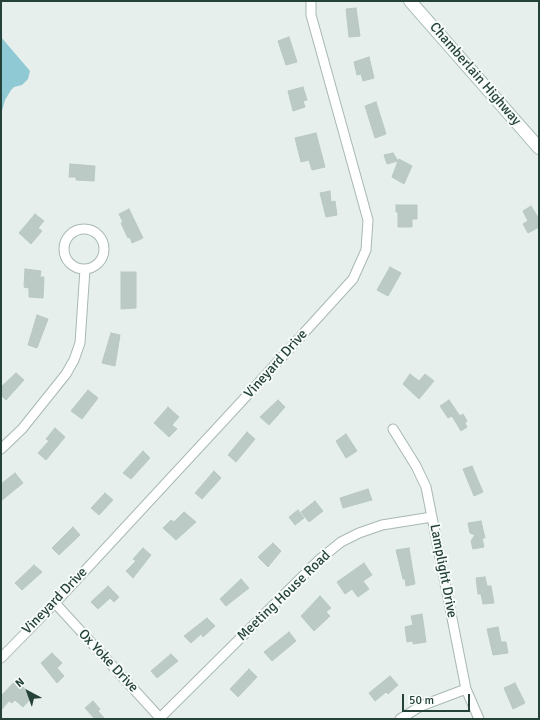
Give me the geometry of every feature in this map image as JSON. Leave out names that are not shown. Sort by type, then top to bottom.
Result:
[{"type":"main road","name":"Chamberlain Highway","points":[[410,1],[539,148]]},
{"type":"street","name":"Vineyard Drive","points":[[1,658],[54,604],[353,279],[366,250],[368,220],[311,15],[312,1]]},
{"type":"street","points":[[82,229],[90,230],[97,234],[102,240],[104,248],[102,256],[98,262],[92,267],[85,269],[77,268],[70,264],[66,258],[64,250],[68,236],[75,231],[82,229]]},
{"type":"street","points":[[1,448],[26,423],[66,374],[74,360],[80,342],[85,269]]},
{"type":"street","name":"Lamplight Drive","points":[[393,429],[416,466],[426,487],[466,689],[479,719]]},
{"type":"street","name":"Meeting House Road","points":[[161,718],[320,559],[341,542],[359,533],[382,525],[432,517]]},
{"type":"street","name":"Ox Yoke Drive","points":[[54,604],[161,718]]},
{"type":"street","points":[[400,719],[421,706],[466,689]]},
{"type":"water","points":[[1,37],[30,71],[28,79],[22,85],[14,87],[11,90],[5,100],[1,114]]},
{"type":"building","points":[[356,8],[360,36],[349,37],[346,9]]},
{"type":"building","points":[[289,37],[297,62],[286,65],[278,41]]},
{"type":"building","points":[[369,57],[374,78],[363,81],[361,74],[357,75],[354,62]]},
{"type":"building","points":[[303,87],[307,100],[303,101],[305,107],[293,111],[288,91]]},
{"type":"building","points":[[376,102],[386,134],[375,138],[365,106]]},
{"type":"building","points":[[316,133],[325,167],[312,170],[309,160],[301,162],[295,138]]},
{"type":"building","points":[[393,153],[398,161],[387,164],[384,155]]},
{"type":"building","points":[[399,159],[412,166],[404,184],[392,177]]},
{"type":"building","points":[[70,164],[95,166],[94,181],[76,180],[76,177],[69,177]]},
{"type":"building","points":[[330,191],[331,202],[335,201],[337,215],[326,217],[320,193]]},
{"type":"building","points":[[396,205],[417,205],[417,219],[412,219],[412,227],[398,227],[398,212],[396,212]]},
{"type":"building","points":[[531,206],[539,219],[539,227],[528,233],[523,224],[528,221],[523,211]]},
{"type":"building","points":[[129,209],[143,238],[132,243],[121,223],[123,222],[119,214]]},
{"type":"building","points":[[35,214],[44,221],[38,228],[42,231],[31,244],[19,233]]},
{"type":"building","points":[[390,267],[401,273],[388,296],[377,290]]},
{"type":"building","points":[[25,269],[41,271],[40,277],[44,277],[43,298],[29,297],[29,288],[24,287]]},
{"type":"building","points":[[121,272],[136,272],[136,308],[121,309]]},
{"type":"building","points":[[37,315],[48,319],[37,348],[28,345]]},
{"type":"building","points":[[111,333],[120,335],[115,366],[102,363]]},
{"type":"building","points":[[16,373],[24,380],[6,400],[1,395],[1,387]]},
{"type":"building","points":[[410,374],[419,381],[425,374],[434,381],[419,399],[403,384]]},
{"type":"building","points":[[88,390],[98,398],[82,419],[71,411]]},
{"type":"building","points":[[278,400],[285,407],[269,425],[260,417]]},
{"type":"building","points":[[449,400],[460,416],[463,414],[467,421],[465,423],[467,427],[461,431],[452,416],[448,418],[440,406]]},
{"type":"building","points":[[168,407],[179,417],[172,425],[177,429],[169,437],[154,423]]},
{"type":"building","points":[[55,428],[65,437],[46,460],[38,453],[49,441],[46,439]]},
{"type":"building","points":[[247,432],[255,439],[236,462],[228,455]]},
{"type":"building","points":[[346,434],[357,451],[346,458],[336,441]]},
{"type":"building","points":[[143,451],[150,458],[131,479],[123,473]]},
{"type":"building","points":[[472,466],[483,492],[474,496],[463,469]]},
{"type":"building","points":[[214,471],[221,478],[202,499],[195,493]]},
{"type":"building","points":[[15,473],[23,483],[1,501],[1,484]]},
{"type":"building","points":[[368,489],[372,500],[343,508],[340,498]]},
{"type":"building","points":[[105,493],[113,500],[99,515],[91,508]]},
{"type":"building","points":[[315,501],[323,511],[309,522],[301,512]]},
{"type":"building","points":[[298,510],[304,518],[295,525],[289,517]]},
{"type":"building","points":[[184,512],[196,522],[176,540],[163,528],[171,520],[174,522]]},
{"type":"building","points":[[481,521],[485,538],[482,538],[484,547],[473,549],[471,541],[475,535],[470,533],[468,523]]},
{"type":"building","points":[[73,527],[80,535],[59,555],[52,548]]},
{"type":"building","points":[[273,543],[281,551],[268,567],[258,557]]},
{"type":"building","points":[[143,548],[151,555],[133,578],[126,571],[136,561],[133,559]]},
{"type":"building","points":[[409,548],[415,584],[406,586],[396,550]]},
{"type":"building","points":[[364,563],[372,575],[363,581],[369,589],[358,597],[352,589],[345,594],[337,582]]},
{"type":"building","points":[[34,565],[42,572],[22,590],[15,583]]},
{"type":"building","points":[[485,577],[487,586],[491,586],[494,603],[483,604],[481,594],[478,594],[476,578]]},
{"type":"building","points":[[241,579],[249,588],[226,606],[220,599]]},
{"type":"building","points":[[108,586],[119,597],[114,602],[110,598],[98,609],[91,602]]},
{"type":"building","points":[[320,596],[331,608],[326,612],[330,616],[314,631],[301,616]]},
{"type":"building","points":[[422,614],[426,642],[413,644],[413,641],[407,642],[405,627],[413,625],[411,616]]},
{"type":"building","points":[[207,618],[215,626],[203,637],[201,634],[191,643],[184,636]]},
{"type":"building","points":[[498,627],[501,642],[506,642],[508,653],[493,655],[487,629]]},
{"type":"building","points":[[289,632],[296,641],[272,661],[264,652]]},
{"type":"building","points":[[52,653],[62,663],[57,668],[64,676],[57,683],[41,663]]},
{"type":"building","points":[[171,654],[178,661],[157,678],[151,671]]},
{"type":"building","points":[[249,669],[257,677],[238,697],[230,689]]},
{"type":"building","points":[[390,676],[398,685],[388,694],[386,692],[375,701],[369,693]]},
{"type":"building","points":[[18,678],[25,684],[23,687],[33,696],[23,707],[15,700],[12,703],[9,701],[1,710],[1,696]]},
{"type":"building","points":[[515,683],[525,703],[513,709],[504,688]]},
{"type":"building","points":[[93,701],[100,709],[98,711],[105,719],[95,719],[85,708]]}]
